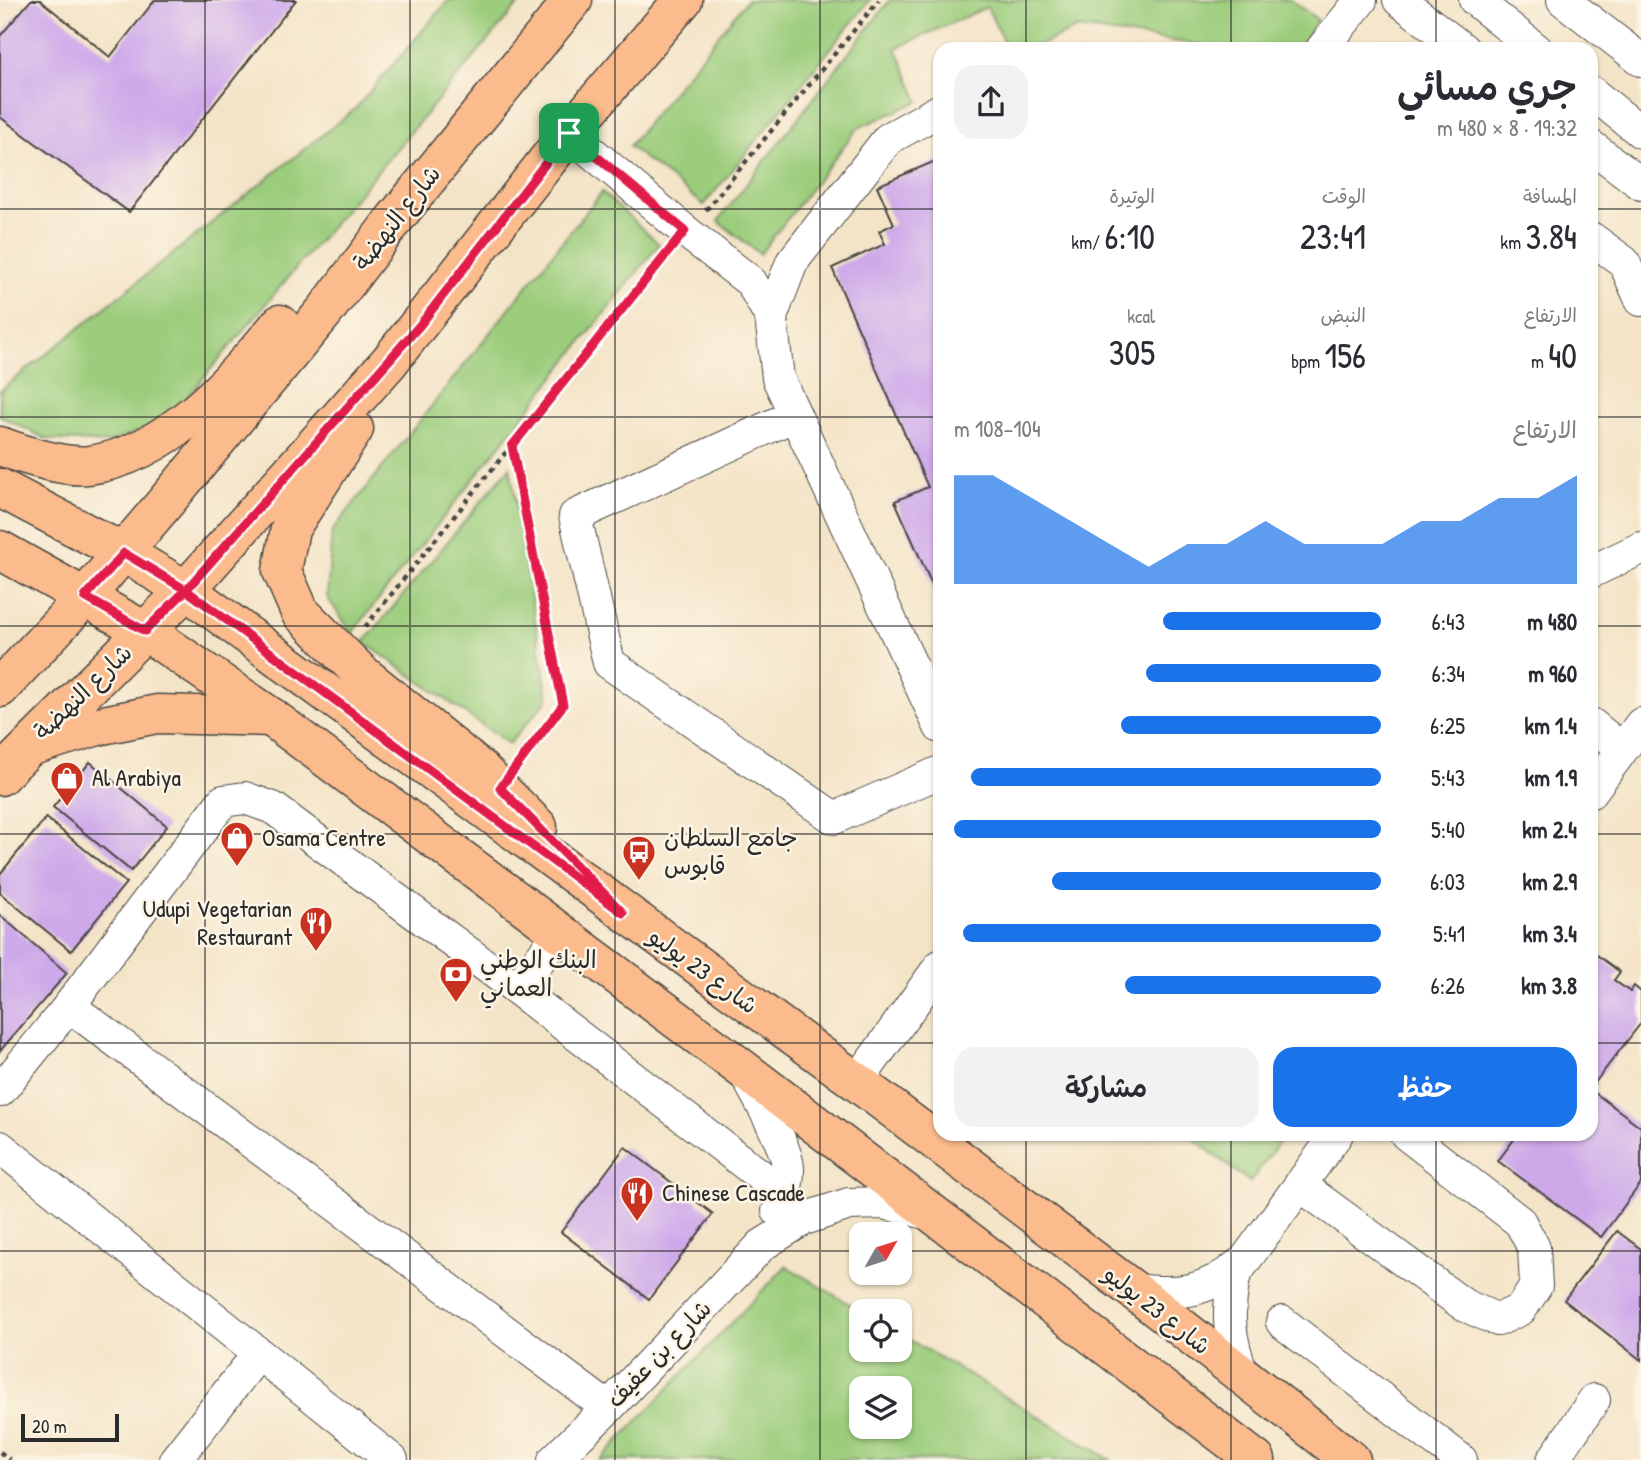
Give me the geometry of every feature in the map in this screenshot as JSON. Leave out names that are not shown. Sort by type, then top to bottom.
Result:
[{"type":"main road","name":"شارع النهضة","points":[[0,688],[124,553],[325,311],[393,221],[573,0]]},
{"type":"main road","name":"شارع النهضة","points":[[0,776],[26,747],[186,590],[420,325],[569,133],[683,0]]},
{"type":"main road","points":[[0,446],[36,459],[88,465],[131,453],[169,434],[251,359],[288,315],[393,221]]},
{"type":"main road","points":[[420,325],[290,529],[282,571],[300,612],[342,655],[481,770],[623,913]]},
{"type":"main road","name":"شارع 23 يوليو","points":[[0,488],[124,553],[186,590],[933,1140]]},
{"type":"main road","points":[[0,550],[145,631],[271,717],[744,1070],[1256,1460]]},
{"type":"main road","points":[[26,747],[97,726],[157,714],[271,717]]},
{"type":"main road","name":"شارع 23 يوليو","points":[[934,1141],[1132,1289],[1351,1460]]},
{"type":"street","points":[[1328,42],[1361,0]]},
{"type":"street","points":[[1399,0],[1454,42]]},
{"type":"street","points":[[1475,0],[1527,42]]},
{"type":"street","points":[[1563,0],[1641,60]]},
{"type":"street","points":[[1598,98],[1641,132]]},
{"type":"street","points":[[771,317],[792,262],[888,139],[933,114]]},
{"type":"street","points":[[569,133],[685,231],[751,282],[771,317],[778,378],[933,712]]},
{"type":"street","points":[[1598,151],[1641,184]]},
{"type":"street","points":[[1598,243],[1624,262],[1641,300]]},
{"type":"street","points":[[794,415],[575,516],[609,663],[834,818],[933,775]]},
{"type":"street","points":[[1598,569],[1641,548]]},
{"type":"street","points":[[1598,783],[1641,724]]},
{"type":"street","points":[[1598,730],[1622,750]]},
{"type":"street","points":[[0,1091],[69,1006],[223,801],[245,798],[273,808],[517,989],[783,1193]]},
{"type":"street","points":[[517,989],[560,932]]},
{"type":"street","points":[[857,1083],[933,976]]},
{"type":"street","points":[[69,1006],[608,1408]]},
{"type":"street","name":"شارع بن عفيف","points":[[744,1070],[769,1118],[789,1167],[782,1204],[762,1245]]},
{"type":"street","points":[[1243,1377],[1233,1348],[1229,1312],[1236,1274],[1241,1263],[1332,1141]]},
{"type":"street","points":[[1300,1185],[1464,1305],[1498,1320],[1521,1309],[1536,1286],[1534,1248],[1520,1222],[1415,1141]]},
{"type":"street","points":[[0,1147],[392,1460]]},
{"type":"street","name":"شارع بن عفيف","points":[[555,1460],[608,1408],[762,1245],[804,1219],[849,1204],[883,1203],[935,1215]]},
{"type":"street","points":[[1132,1289],[1160,1294],[1181,1293],[1223,1276],[1241,1263]]},
{"type":"street","points":[[1282,1322],[1461,1460]]},
{"type":"street","points":[[175,1460],[258,1354]]},
{"type":"street","points":[[1553,1460],[1594,1400]]},
{"type":"path","points":[[342,655],[685,231],[701,217],[879,0]]},
{"type":"path","points":[[500,788],[563,705],[512,446]]},
{"type":"path","points":[[0,1452],[10,1460]]},
{"type":"green space","points":[[449,0],[522,0],[168,420],[108,443],[46,439],[0,416],[0,391],[355,109]]},
{"type":"green space","points":[[747,0],[870,0],[704,205],[629,146]]},
{"type":"green space","points":[[890,0],[1291,0],[1318,20],[1302,42],[1181,42],[1078,28],[1047,42],[1004,42],[987,7],[896,48],[919,101],[858,128],[760,254],[718,221]]},
{"type":"green space","points":[[602,192],[659,244],[352,633],[327,597],[332,531]]},
{"type":"green space","points":[[510,467],[548,699],[509,744],[364,642]]},
{"type":"green space","points":[[1196,1141],[1280,1141],[1250,1182]]},
{"type":"green space","points":[[786,1266],[849,1304],[849,1362],[912,1362],[912,1341],[1111,1460],[600,1460]]},
{"type":"building","points":[[31,0],[40,0],[110,57],[155,0],[296,0],[129,212],[0,117],[0,36]]},
{"type":"building","points":[[933,162],[933,587],[895,501],[928,487],[832,268],[885,244],[879,231],[894,224],[877,186]]},
{"type":"building","points":[[90,762],[167,826],[131,871],[53,807]]},
{"type":"building","points":[[46,818],[126,883],[71,951],[0,893],[0,874]]},
{"type":"building","points":[[0,915],[67,973],[0,1051]]},
{"type":"building","points":[[1598,956],[1620,972],[1614,980],[1630,992],[1634,986],[1641,992],[1641,1023],[1598,1079]]},
{"type":"building","points":[[1598,1095],[1641,1127],[1641,1183],[1601,1237],[1498,1161],[1513,1141],[1598,1141]]},
{"type":"building","name":"Chinese Cascade","points":[[625,1147],[713,1214],[649,1299],[561,1232]]},
{"type":"building","points":[[1617,1231],[1641,1249],[1641,1360],[1564,1300]]},
{"type":"place","name":"Al Arabiya","points":[[67,808]]},
{"type":"place","name":"Osama Centre","points":[[237,868]]},
{"type":"place","name":"جامع السلطان قابوس","points":[[639,882]]},
{"type":"place","name":"Udupi Vegetarian Restaurant","points":[[316,953]]},
{"type":"place","name":"البنك الوطني العماني","points":[[456,1004]]},
{"type":"place","name":"Chinese Cascade","points":[[637,1223]]},
{"type":"route","points":[[569,133],[389,362],[186,590],[124,553],[85,597],[145,631],[186,590],[623,913],[500,788],[563,705],[512,446],[685,231],[569,133]]}]
